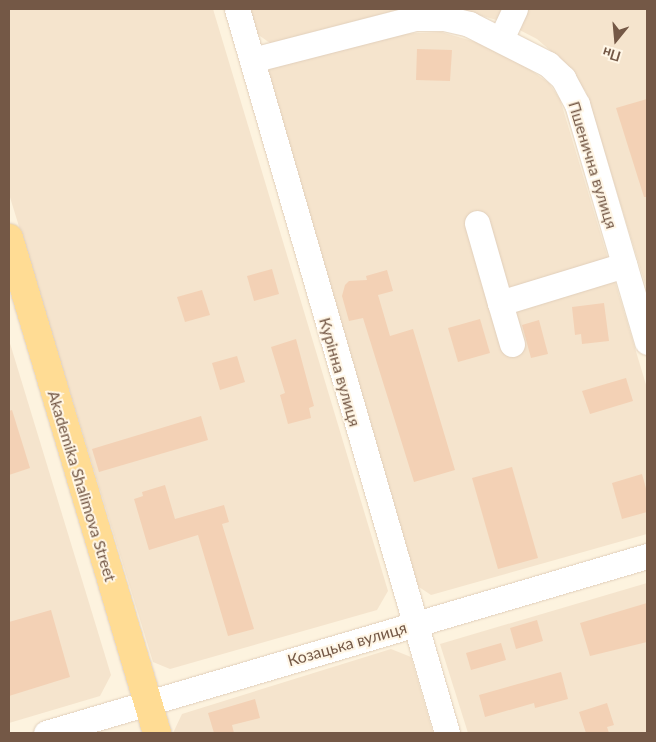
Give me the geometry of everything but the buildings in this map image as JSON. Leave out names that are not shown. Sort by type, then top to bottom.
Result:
[{"type":"main road","name":"Akademika Shalimova Street","points":[[9,238],[158,733]]},
{"type":"street","name":"Курінна вулиця","points":[[236,9],[447,733]]},
{"type":"street","points":[[501,38],[515,9]]},
{"type":"street","name":"Пшенична вулиця","points":[[252,60],[415,18],[460,22],[501,38],[548,64],[563,78],[577,104],[647,342]]},
{"type":"street","points":[[477,223],[512,344]]},
{"type":"street","points":[[500,303],[624,265]]},
{"type":"street","name":"Козацька вулиця","points":[[46,733],[647,556]]},
{"type":"shaded area","points":[[9,9],[213,9],[388,591],[377,610],[170,669],[153,662],[9,194]]},
{"type":"shaded area","points":[[243,9],[401,9],[270,43],[250,29]]},
{"type":"shaded area","points":[[457,9],[647,9],[647,290],[586,92],[567,65],[537,39],[504,22]]},
{"type":"shaded area","points":[[441,32],[476,42],[528,68],[549,83],[560,99],[647,388],[647,534],[431,595],[416,585],[263,88],[269,68],[397,34]]},
{"type":"shaded area","points":[[9,340],[111,675],[100,696],[9,723]]},
{"type":"shaded area","points":[[647,583],[647,733],[468,733],[440,644]]},
{"type":"shaded area","points":[[391,649],[411,657],[433,733],[173,733],[182,714]]}]
